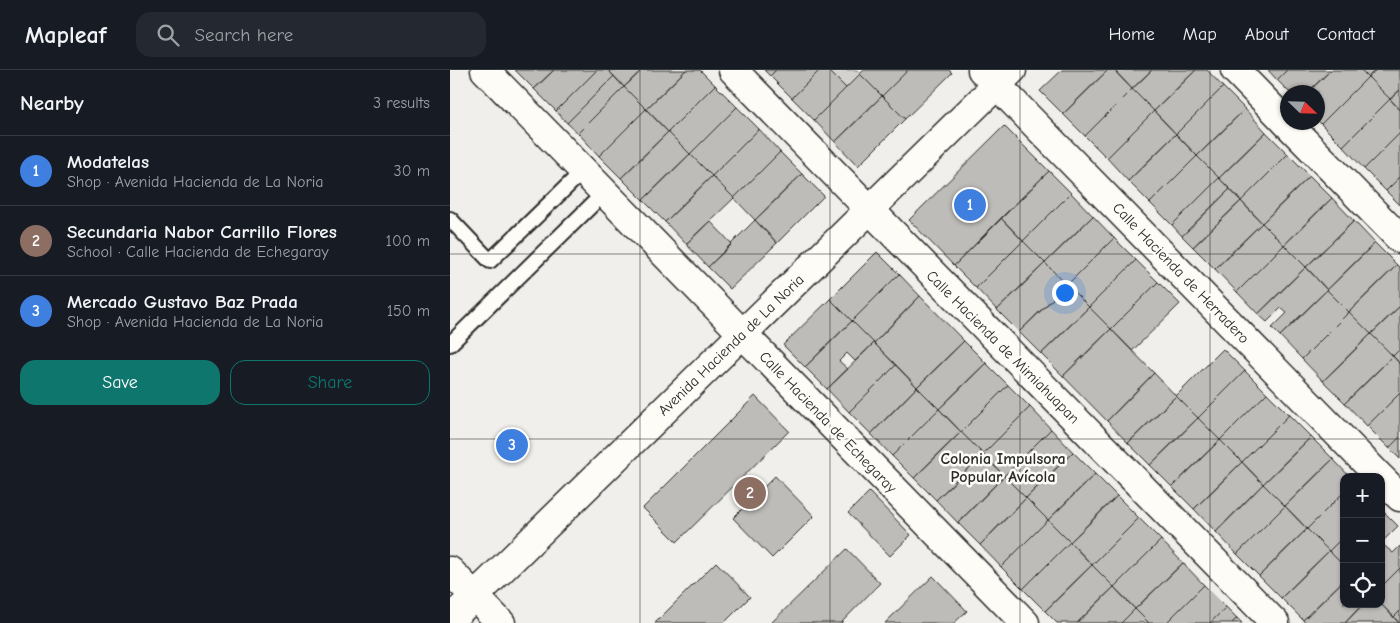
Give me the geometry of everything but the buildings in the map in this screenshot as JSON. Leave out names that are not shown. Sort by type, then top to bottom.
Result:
[{"type":"street","name":"Calle Hacienda de Echegaray","points":[[485,70],[1025,623]]},
{"type":"street","name":"Calle Hacienda de Mimiahuapan","points":[[733,70],[1275,623]]},
{"type":"street","points":[[1235,70],[1400,239]]},
{"type":"street","name":"Avenida Hacienda de La Noria","points":[[450,620],[869,210],[997,75]]},
{"type":"street","name":"Calle Hacienda de Herradero","points":[[997,75],[1377,473]]},
{"type":"street","name":"Calle Hacienda de Herradero","points":[[1385,481],[1400,497]]},
{"type":"street","points":[[450,572],[501,623]]},
{"type":"lane","points":[[450,219],[490,261],[583,171]]},
{"type":"lane","points":[[450,344],[604,193]]},
{"type":"shaded area","points":[[828,70],[857,70],[860,74],[846,88]]},
{"type":"place","name":"Modatelas","points":[[970,205]]},
{"type":"place","name":"Mercado Gustavo Baz Prada","points":[[512,445]]},
{"type":"place","name":"Secundaria Nabor Carrillo Flores","points":[[750,493]]},
{"type":"district","name":"Colonia Impulsora Popular Avícola","points":[[1003,467]]}]
